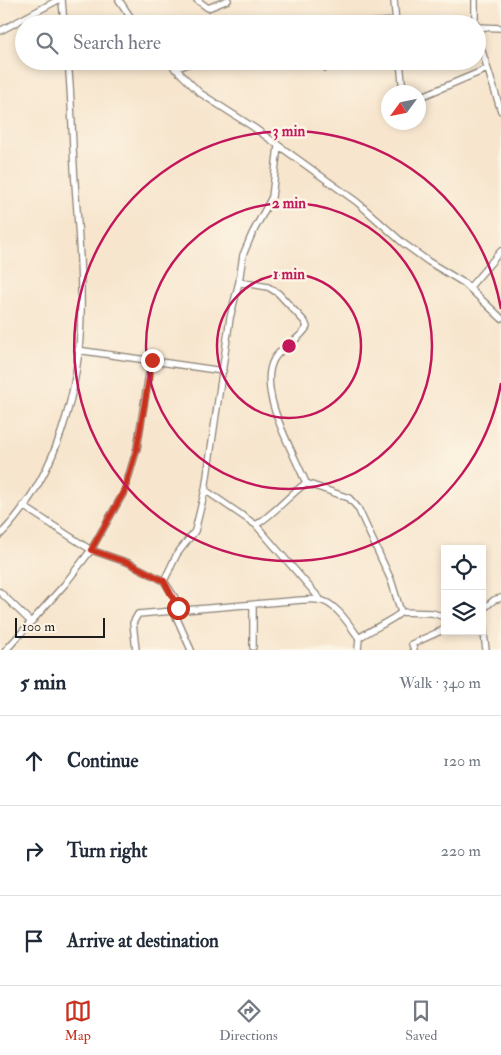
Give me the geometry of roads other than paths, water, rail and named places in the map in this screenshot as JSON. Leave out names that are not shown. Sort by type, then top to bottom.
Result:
[{"type":"street","points":[[31,15],[60,0],[62,15]]},
{"type":"street","points":[[119,0],[129,15]]},
{"type":"street","points":[[197,0],[208,8],[228,0]]},
{"type":"street","points":[[394,0],[395,15]]},
{"type":"street","points":[[475,0],[475,15]]},
{"type":"street","points":[[0,31],[15,23]]},
{"type":"street","points":[[486,27],[501,28]]},
{"type":"street","points":[[486,66],[501,110]]},
{"type":"street","points":[[0,534],[23,506],[52,458],[62,431],[72,389],[82,312],[69,70]]},
{"type":"street","points":[[176,70],[200,93],[356,202],[403,243],[470,288],[501,318]]},
{"type":"street","points":[[401,70],[402,85]]},
{"type":"street","points":[[426,95],[485,70]]},
{"type":"street","points":[[164,581],[177,554],[195,531],[205,490],[230,318],[239,282],[243,255],[272,197],[278,146]]},
{"type":"street","points":[[470,288],[501,251]]},
{"type":"street","points":[[239,282],[268,287],[278,293],[306,322],[307,327],[303,334],[276,356],[272,362],[269,378],[273,406],[306,483],[349,498],[358,508],[391,580],[401,612]]},
{"type":"street","points":[[77,350],[223,371]]},
{"type":"street","points":[[6,650],[32,622],[91,550],[124,492],[137,448],[152,360]]},
{"type":"street","points":[[256,525],[269,517],[291,494],[306,483]]},
{"type":"street","points":[[205,490],[256,525],[320,599],[336,610],[359,638],[358,650]]},
{"type":"street","points":[[23,506],[91,550],[129,563],[164,581],[175,598],[177,612],[191,650]]},
{"type":"street","points":[[0,592],[32,622]]},
{"type":"street","points":[[486,607],[494,600],[501,598]]},
{"type":"street","points":[[136,650],[133,623],[138,614],[177,612],[210,606],[253,605],[320,599]]},
{"type":"street","points":[[253,605],[253,647]]},
{"type":"street","points":[[401,612],[432,613],[441,616]]},
{"type":"street","points":[[359,638],[378,624],[397,617],[401,612]]},
{"type":"street","points":[[414,650],[412,644],[441,631]]},
{"type":"street","points":[[484,635],[486,650]]}]
